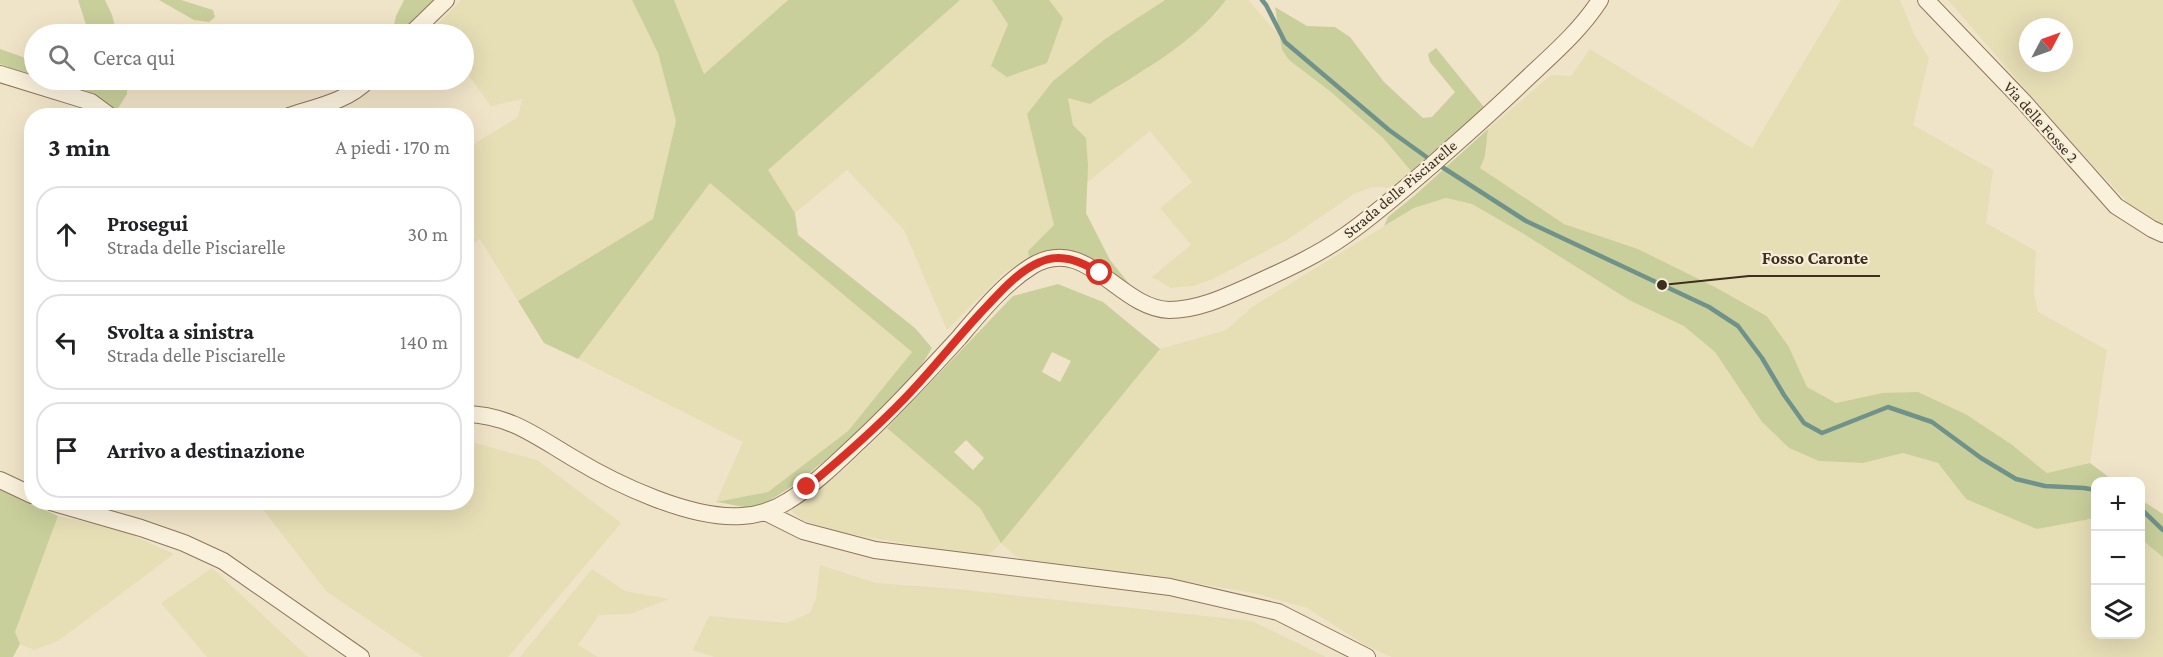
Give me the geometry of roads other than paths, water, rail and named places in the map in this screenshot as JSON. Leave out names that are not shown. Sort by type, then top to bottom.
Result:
[{"type":"street","points":[[421,24],[446,0]]},
{"type":"street","name":"Strada delle Pisciarelle","points":[[474,415],[493,416],[513,423],[608,479],[657,499],[707,514],[740,516],[765,512],[787,502],[833,466],[905,398],[1001,291],[1036,264],[1056,258],[1069,259],[1093,269],[1133,299],[1159,309],[1188,308],[1228,296],[1308,258],[1344,237],[1400,193],[1551,56],[1600,0]]},
{"type":"street","name":"Via delle Fosse 2","points":[[1926,0],[2024,102],[2115,206],[2152,230],[2163,234]]},
{"type":"street","points":[[0,74],[24,81]]},
{"type":"street","points":[[52,90],[91,102],[99,108]]},
{"type":"street","points":[[312,108],[336,100],[355,90]]},
{"type":"street","points":[[0,480],[24,491]]},
{"type":"street","points":[[79,510],[184,543],[223,561],[362,657]]},
{"type":"street","points":[[765,512],[803,531],[874,550],[1170,587],[1278,612],[1367,657]]},
{"type":"waterway","points":[[1262,0],[1285,42],[1389,130],[1432,161]]},
{"type":"waterway","points":[[1439,165],[1526,221],[1709,307],[1738,326],[1762,358],[1804,423],[1822,433],[1888,407],[1932,422],[1981,458],[2016,479],[2045,486],[2091,489]]},
{"type":"waterway","points":[[2145,513],[2163,530]]},
{"type":"place","name":"Fosso Caronte","points":[[1662,285]]}]
